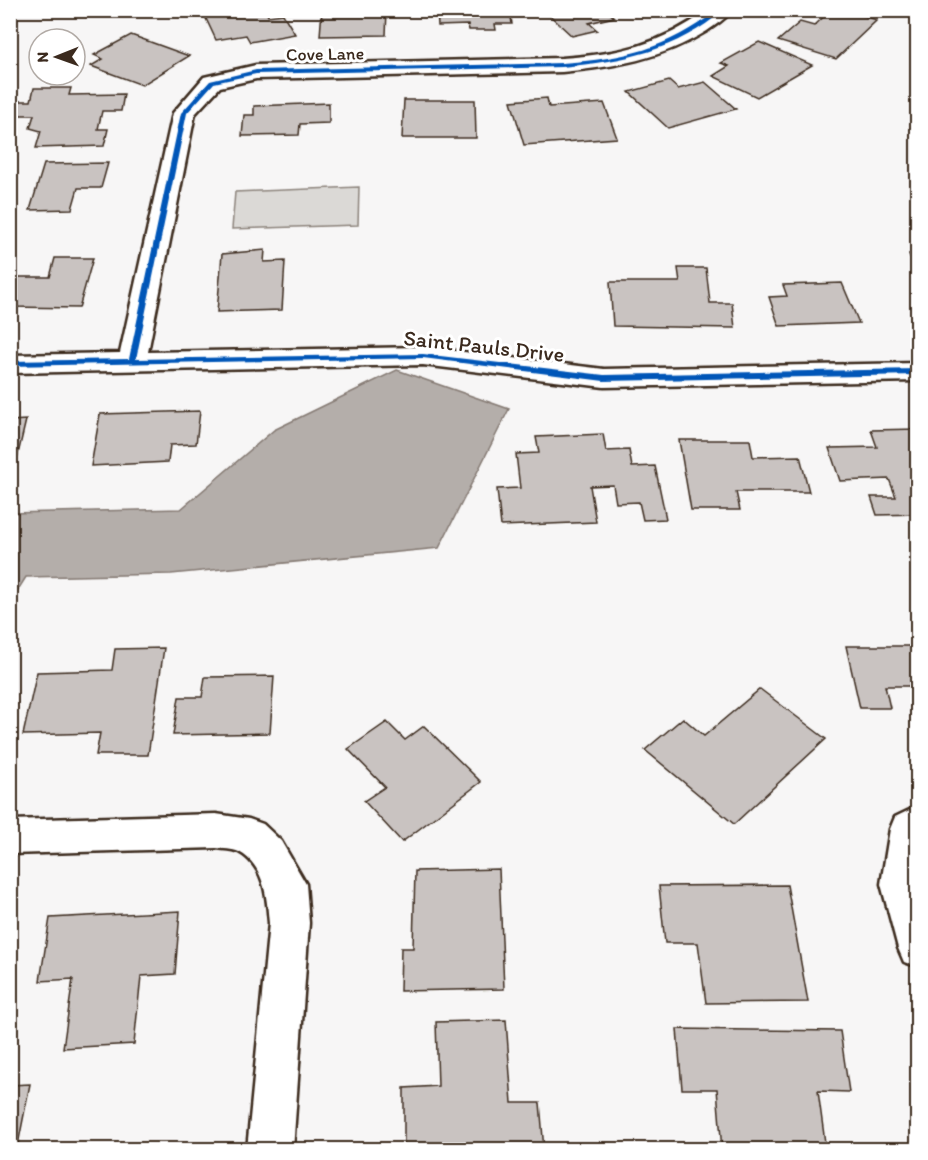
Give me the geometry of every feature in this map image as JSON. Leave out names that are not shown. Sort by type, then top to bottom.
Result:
[{"type":"street","name":"Cove Lane","points":[[132,362],[184,113],[212,82],[256,72],[562,65],[601,62],[660,48],[678,41],[722,10]]},
{"type":"street","name":"Saint Pauls Drive","points":[[10,364],[423,356],[604,378],[918,372]]},
{"type":"street","points":[[913,826],[902,884],[918,948]]},
{"type":"street","points":[[10,837],[216,831],[249,837],[267,853],[286,884],[289,923],[270,1149]]},
{"type":"shaded area","points":[[359,187],[358,225],[232,229],[235,192]]},
{"type":"shaded area","points":[[397,370],[509,409],[439,548],[171,574],[26,577],[11,601],[11,513],[181,509],[274,430]]},
{"type":"building","points":[[202,10],[265,10],[268,16],[283,14],[295,34],[250,42],[246,35],[216,40]]},
{"type":"building","points":[[322,10],[387,10],[386,35],[320,36]]},
{"type":"building","points":[[437,10],[510,10],[512,24],[495,24],[496,30],[469,30],[468,25],[438,26]]},
{"type":"building","points":[[544,10],[606,10],[614,17],[589,23],[597,30],[572,36]]},
{"type":"building","points":[[831,10],[845,10],[877,20],[836,59],[778,41],[800,22],[814,26]]},
{"type":"building","points":[[131,35],[189,56],[142,85],[91,66],[103,59],[94,55]]},
{"type":"building","points":[[759,42],[812,65],[757,97],[713,76],[729,66],[721,63]]},
{"type":"building","points":[[669,81],[678,89],[705,82],[736,109],[668,128],[629,92]]},
{"type":"building","points":[[34,88],[71,88],[69,95],[124,94],[121,111],[102,111],[98,129],[108,129],[104,146],[36,148],[41,131],[30,128],[34,115],[15,115],[19,101],[31,101]]},
{"type":"building","points":[[547,98],[549,107],[604,103],[617,138],[524,145],[511,101]]},
{"type":"building","points":[[404,100],[475,100],[476,138],[402,138]]},
{"type":"building","points":[[329,103],[329,123],[300,124],[299,135],[242,136],[244,115],[254,115],[254,106]]},
{"type":"building","points":[[108,163],[101,188],[78,188],[72,209],[30,210],[44,164]]},
{"type":"building","points":[[265,250],[264,262],[285,261],[282,310],[217,312],[222,254]]},
{"type":"building","points":[[909,254],[918,254],[918,280]]},
{"type":"building","points":[[55,258],[93,258],[79,308],[10,307],[10,277],[50,277]]},
{"type":"building","points":[[678,268],[706,268],[710,303],[732,303],[735,328],[613,326],[610,282],[680,282]]},
{"type":"building","points":[[842,283],[859,323],[779,326],[769,297],[787,296],[783,285]]},
{"type":"building","points":[[200,411],[196,444],[170,445],[168,462],[91,466],[100,414]]},
{"type":"building","points":[[26,420],[15,467],[10,467],[10,421]]},
{"type":"building","points":[[918,429],[918,514],[877,515],[871,497],[896,497],[889,479],[840,481],[829,448],[877,447],[871,430]]},
{"type":"building","points":[[603,434],[606,451],[629,450],[632,467],[655,466],[666,519],[643,520],[639,502],[616,503],[613,485],[590,486],[596,522],[501,526],[497,489],[520,488],[516,454],[539,453],[536,437]]},
{"type":"building","points":[[679,440],[750,440],[753,457],[800,456],[809,492],[736,492],[740,510],[691,510]]},
{"type":"building","points":[[846,646],[918,646],[918,701],[914,686],[885,686],[890,708],[860,708]]},
{"type":"building","points":[[164,648],[148,755],[96,755],[100,733],[23,735],[37,672],[112,670],[115,649]]},
{"type":"building","points":[[274,676],[270,733],[173,735],[179,697],[202,697],[205,677]]},
{"type":"building","points":[[760,689],[826,739],[734,824],[645,750],[683,718],[704,736]]},
{"type":"building","points":[[387,722],[405,740],[424,726],[481,782],[402,842],[364,801],[385,787],[348,749]]},
{"type":"building","points":[[499,869],[504,989],[400,991],[401,948],[413,948],[415,871]]},
{"type":"building","points":[[787,885],[808,1002],[706,1003],[698,943],[665,943],[659,886]]},
{"type":"building","points":[[180,911],[175,974],[141,976],[134,1044],[63,1048],[73,979],[40,981],[50,918]]},
{"type":"building","points":[[506,1020],[512,1103],[540,1103],[544,1150],[404,1150],[404,1088],[438,1086],[436,1022]]},
{"type":"building","points":[[677,1029],[840,1031],[849,1092],[818,1091],[826,1150],[722,1150],[717,1089],[682,1089]]},
{"type":"building","points":[[30,1084],[17,1150],[10,1150],[10,1085]]},
{"type":"cycle path","points":[[132,362],[184,113],[212,82],[256,72],[562,65],[608,60],[666,45],[684,36],[722,10]]},
{"type":"cycle path","points":[[10,364],[423,356],[604,378],[918,372]]}]
